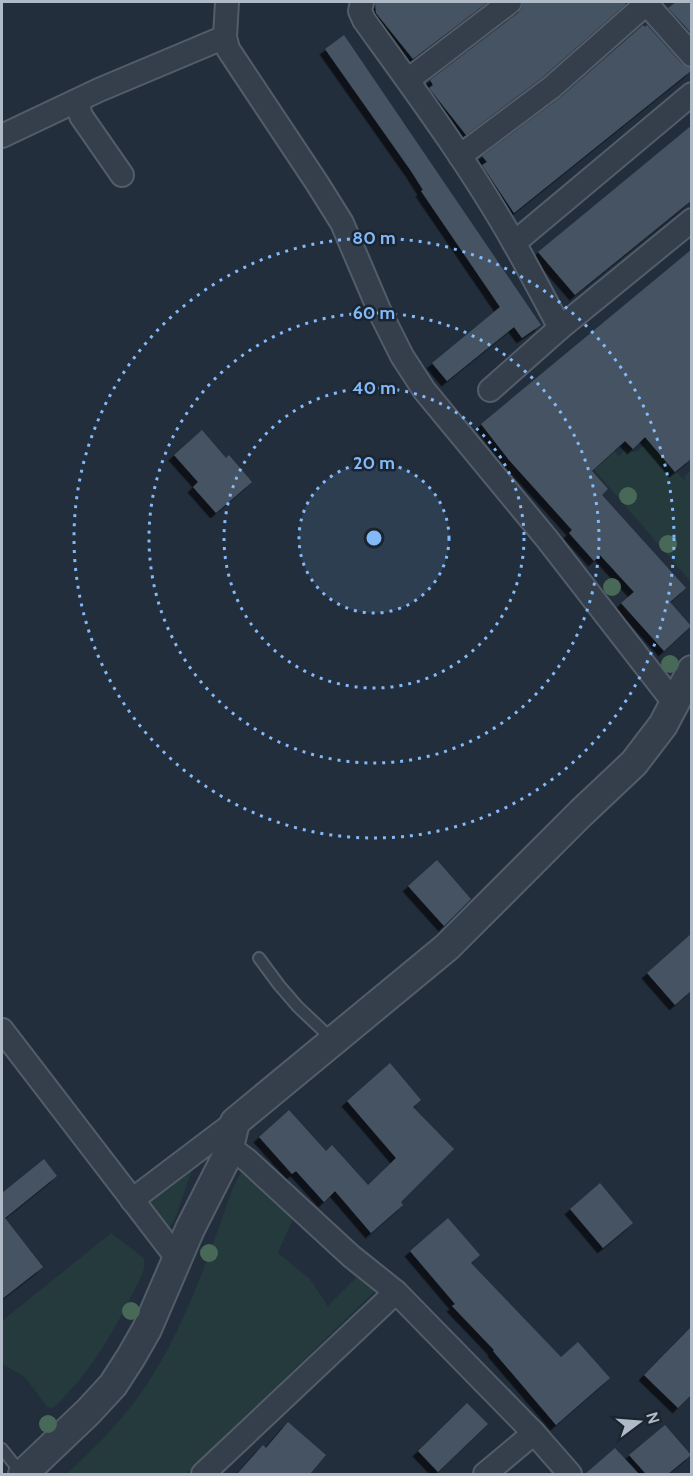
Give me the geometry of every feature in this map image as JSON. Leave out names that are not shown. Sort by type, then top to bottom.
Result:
[{"type":"street","points":[[227,2],[225,37],[228,49],[342,223],[380,312],[407,365],[424,390],[547,539],[675,704]]},
{"type":"street","points":[[362,2],[360,11],[364,20],[460,156],[514,243],[560,328]]},
{"type":"street","points":[[408,80],[510,2]]},
{"type":"street","points":[[460,156],[552,87],[646,2],[692,55]]},
{"type":"street","points":[[2,136],[225,37]]},
{"type":"street","points":[[514,243],[692,94]]},
{"type":"street","points":[[77,101],[81,116],[122,175]]},
{"type":"street","points":[[490,390],[560,328],[692,220]]},
{"type":"street","points":[[132,1200],[232,1135],[333,1040],[447,947],[651,744],[692,670]]},
{"type":"street","points":[[2,1030],[177,1258]]},
{"type":"street","points":[[23,1474],[60,1440],[113,1385],[147,1329],[177,1258],[227,1156],[232,1135]]},
{"type":"street","points":[[232,1135],[247,1160],[351,1256],[396,1292],[534,1433],[570,1474]]},
{"type":"street","points":[[203,1474],[396,1292]]},
{"type":"street","points":[[485,1474],[534,1433]]},
{"type":"lane","points":[[259,958],[298,1007],[333,1040]]},
{"type":"lane","points":[[2,1449],[23,1474]]},
{"type":"green space","points":[[598,433],[619,456],[626,448],[632,452],[638,451],[648,441],[685,481],[685,476],[691,470],[691,582],[565,436]]},
{"type":"green space","points":[[193,1167],[175,1219],[170,1227],[167,1226],[153,1209],[150,1200]]},
{"type":"green space","points":[[247,1171],[295,1214],[278,1253],[310,1279],[328,1306],[359,1275],[377,1289],[186,1474],[66,1474],[97,1445],[135,1402],[158,1367],[194,1293],[232,1190],[240,1174]]},
{"type":"green space","points":[[111,1233],[144,1258],[143,1272],[117,1324],[88,1369],[66,1396],[53,1408],[47,1407],[25,1377],[2,1364],[2,1321]]},
{"type":"building","points":[[375,2],[488,2],[413,59],[376,13]]},
{"type":"building","points":[[523,2],[624,2],[626,4],[543,77],[466,135],[429,88],[433,85],[430,80],[518,13]]},
{"type":"building","points":[[676,2],[692,2],[692,34],[668,8]]},
{"type":"building","points":[[643,25],[645,27],[647,25],[682,64],[692,70],[514,213],[482,165],[487,162],[482,156],[561,97]]},
{"type":"building","points":[[344,35],[541,325],[522,338],[514,327],[447,381],[432,363],[500,307],[421,191],[423,190],[411,171],[325,49]]},
{"type":"building","points":[[692,125],[692,200],[575,295],[538,252]]},
{"type":"building","points":[[692,249],[692,458],[675,472],[645,437],[633,449],[625,441],[592,471],[608,489],[602,495],[686,588],[670,602],[691,626],[664,651],[621,603],[634,592],[600,555],[594,561],[569,533],[572,530],[509,460],[481,424]]},
{"type":"building","points":[[202,430],[226,458],[229,455],[252,482],[216,513],[193,487],[198,482],[174,455]]},
{"type":"building","points":[[437,860],[471,899],[444,926],[408,886]]},
{"type":"building","points":[[692,933],[692,990],[675,1005],[647,973]]},
{"type":"building","points":[[390,1063],[421,1100],[413,1107],[454,1149],[401,1202],[403,1205],[371,1233],[335,1191],[324,1202],[296,1171],[292,1174],[259,1137],[289,1110],[326,1151],[332,1145],[368,1185],[396,1158],[347,1101]]},
{"type":"building","points":[[44,1159],[57,1176],[5,1218],[43,1267],[2,1299],[2,1193]]},
{"type":"building","points":[[600,1183],[633,1223],[603,1248],[570,1209]]},
{"type":"building","points":[[448,1218],[480,1255],[471,1263],[561,1357],[578,1342],[610,1378],[556,1425],[494,1350],[452,1306],[455,1304],[410,1251]]},
{"type":"building","points":[[692,1326],[692,1394],[678,1408],[644,1375]]},
{"type":"building","points":[[467,1403],[488,1424],[438,1472],[418,1451]]},
{"type":"building","points":[[288,1422],[326,1455],[310,1474],[237,1474],[263,1445],[266,1448]]},
{"type":"building","points":[[665,1425],[691,1455],[668,1474],[646,1474],[629,1455]]},
{"type":"building","points":[[615,1448],[639,1474],[585,1474]]}]
